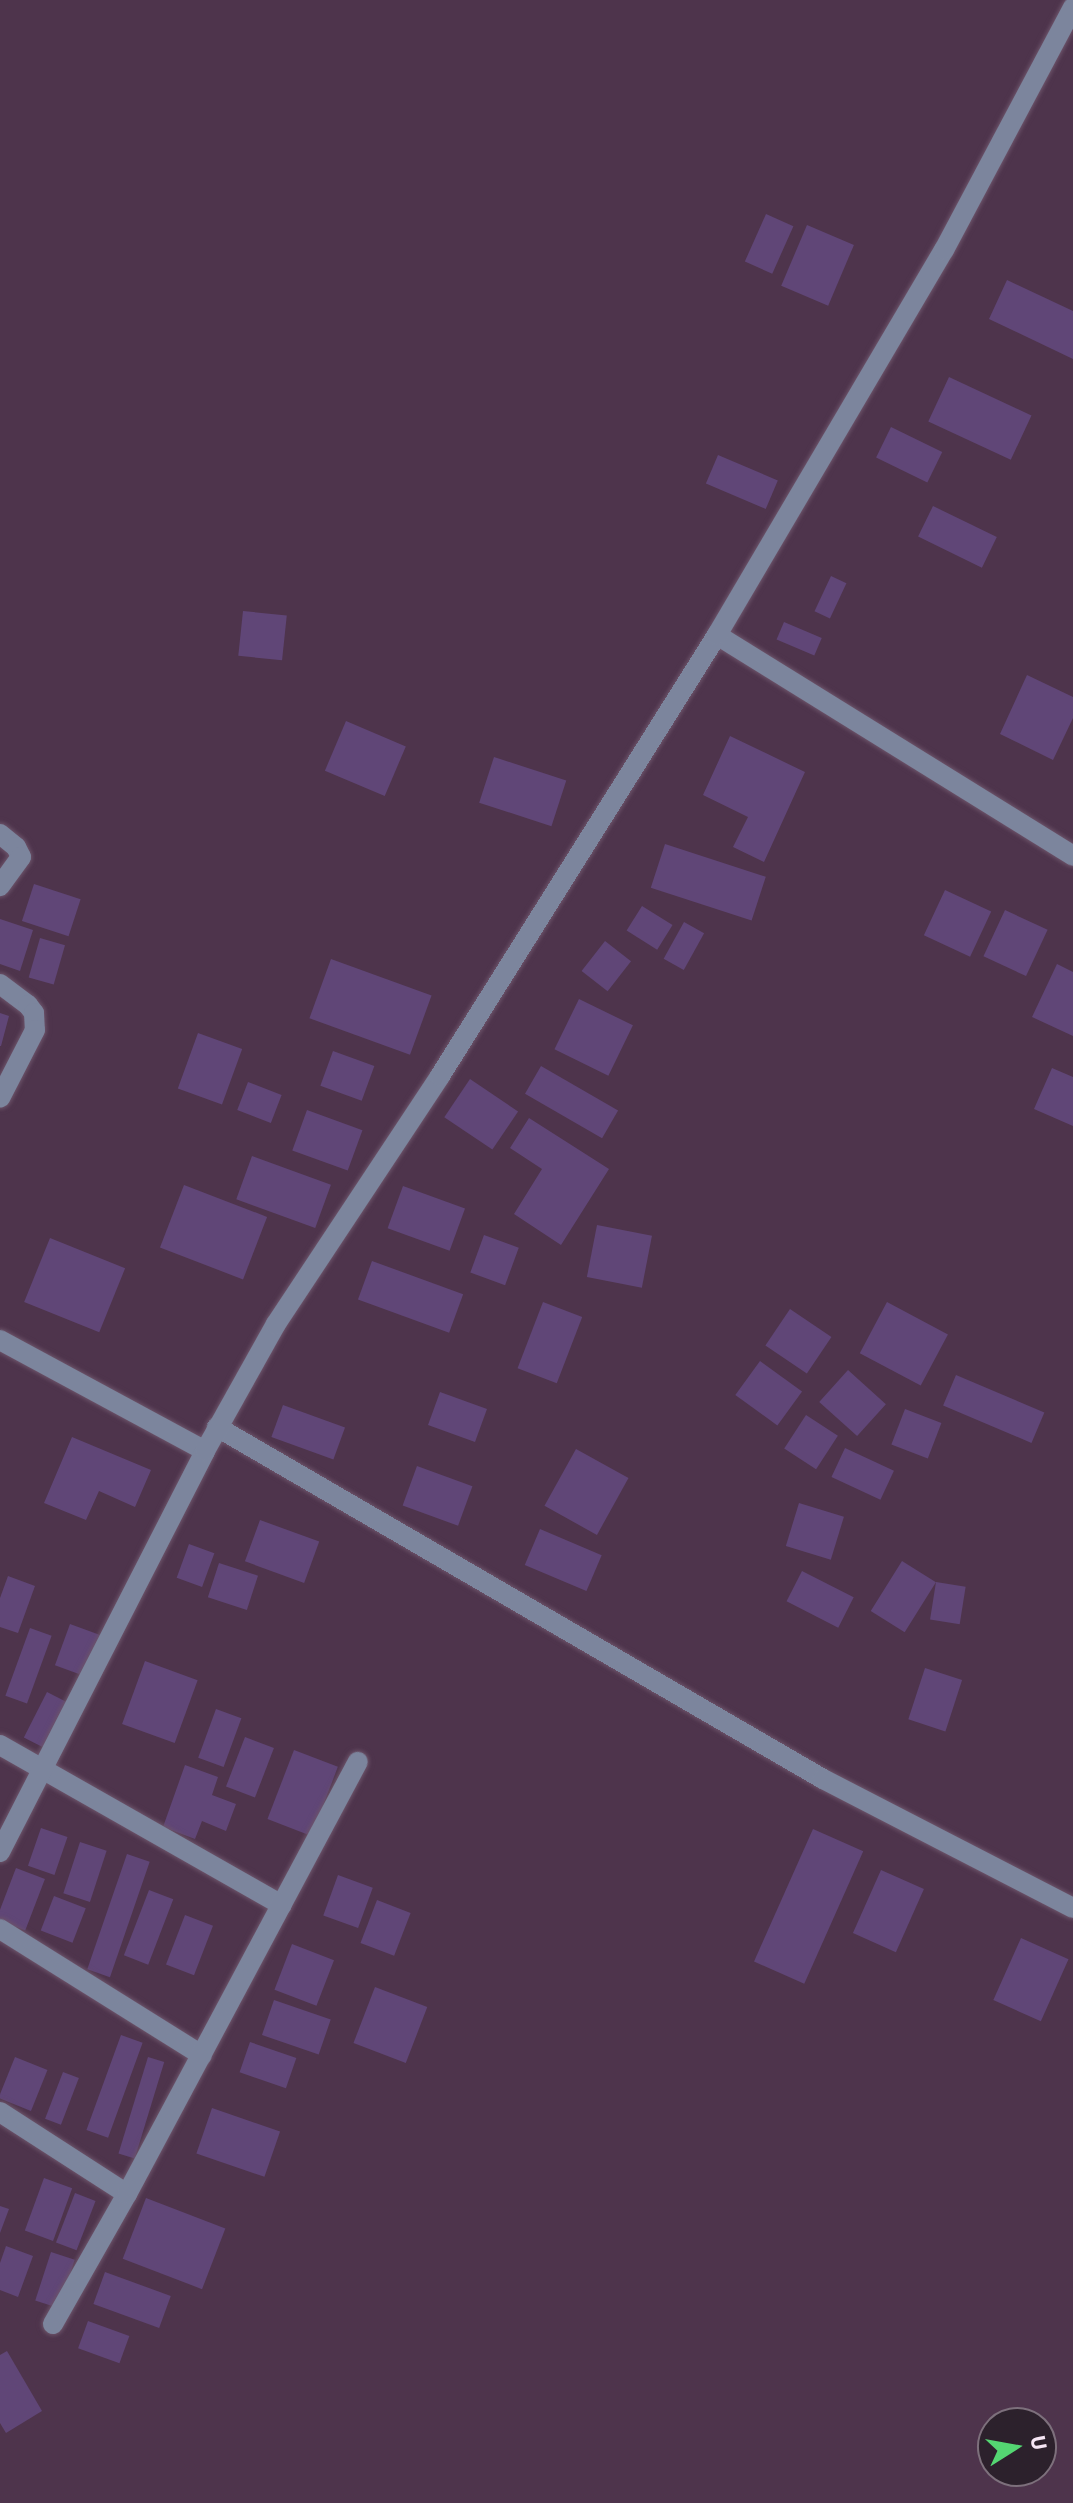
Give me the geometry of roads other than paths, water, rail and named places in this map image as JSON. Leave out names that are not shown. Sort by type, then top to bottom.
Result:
[{"type":"street","points":[[0,1852],[217,1427],[276,1324],[440,1076],[717,635],[944,250],[1073,7]]},
{"type":"street","points":[[717,635],[1073,856]]},
{"type":"street","points":[[0,834],[16,847],[21,857],[0,886]]},
{"type":"street","points":[[0,984],[28,1005],[34,1013],[35,1030],[0,1098]]},
{"type":"street","points":[[0,1340],[205,1451]]},
{"type":"street","points":[[217,1427],[823,1779],[1073,1908]]},
{"type":"street","points":[[0,1745],[282,1905]]},
{"type":"street","points":[[53,2324],[127,2194],[358,1762]]},
{"type":"street","points":[[0,1929],[202,2055]]},
{"type":"street","points":[[0,2112],[127,2194]]}]
